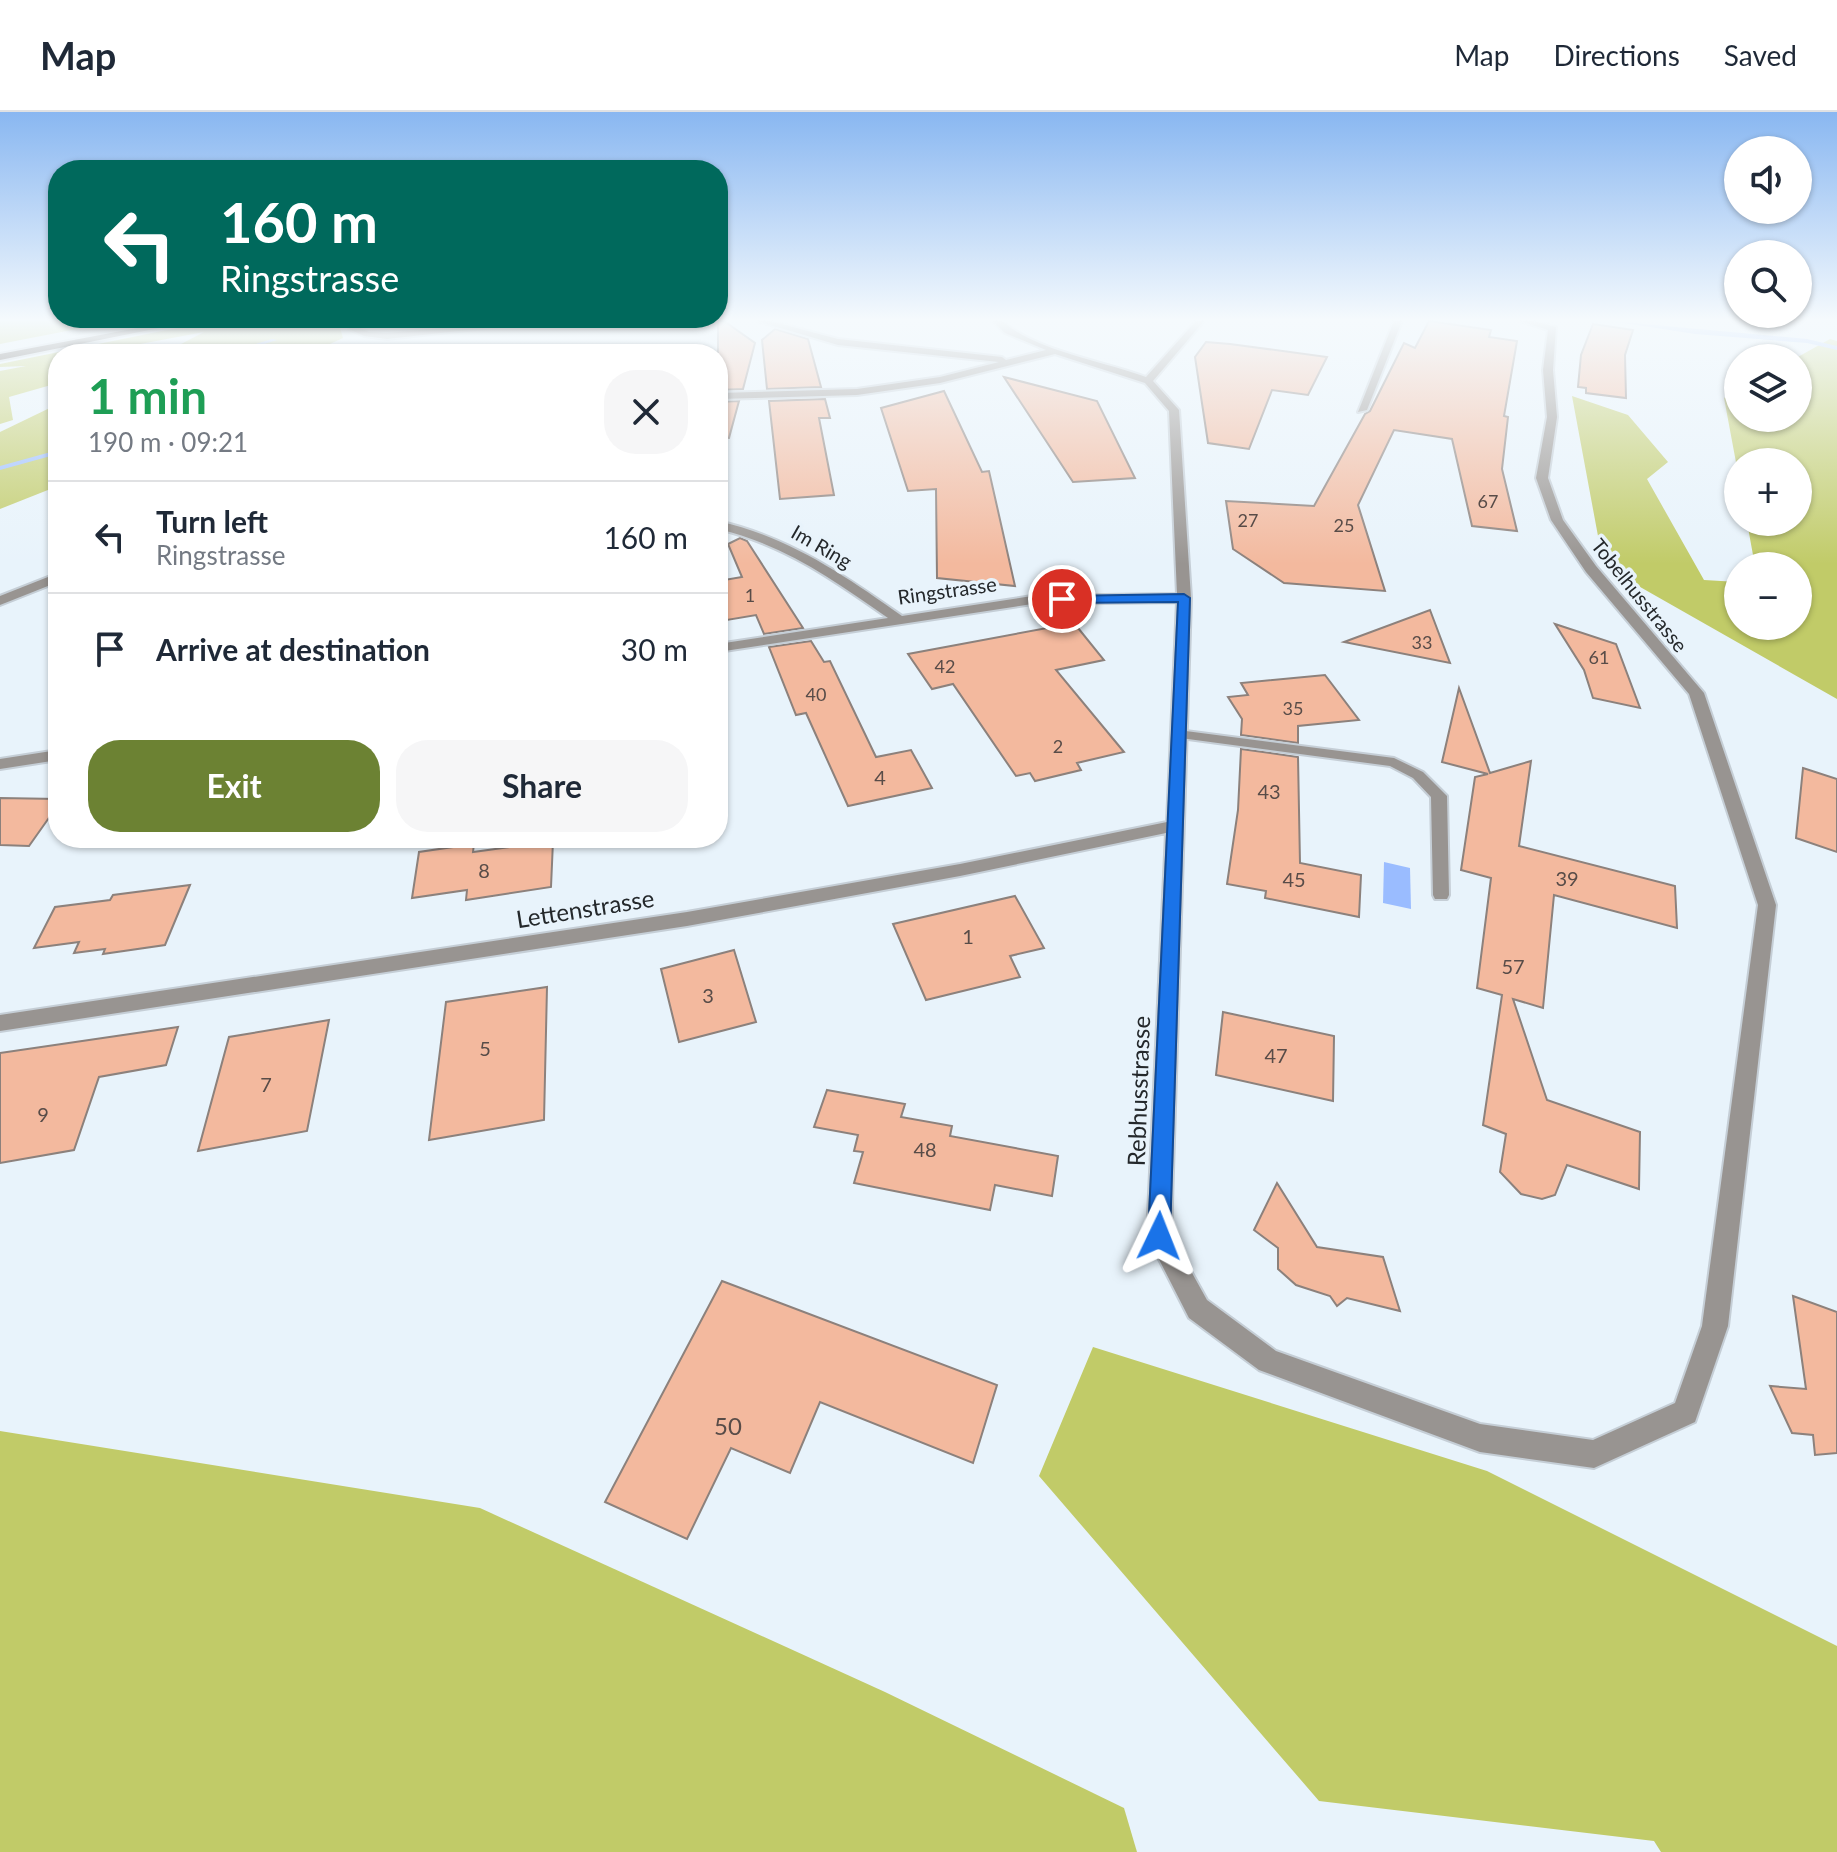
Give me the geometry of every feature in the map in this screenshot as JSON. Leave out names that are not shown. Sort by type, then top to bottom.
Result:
[{"type":"street","name":"Rebhusstrasse","points":[[1167,402],[1174,410],[1184,598],[1159,1236],[1198,1309],[1268,1361],[1480,1438],[1594,1454],[1685,1412],[1715,1326],[1767,905]]},
{"type":"street","points":[[1362,410],[1365,402]]},
{"type":"street","name":"Tobelhusstrasse","points":[[1551,402],[1552,417],[1542,478],[1557,520],[1591,569],[1696,693],[1767,905]]},
{"type":"street","name":"Im Ring","points":[[728,527],[748,530],[810,557],[898,619]]},
{"type":"street","points":[[0,601],[48,581]]},
{"type":"street","name":"Ringstrasse","points":[[728,646],[1032,600],[1184,598]]},
{"type":"street","points":[[0,764],[48,757]]},
{"type":"street","name":"Lettenstrasse","points":[[0,1023],[687,919],[960,870],[1174,826]]},
{"type":"lane","points":[[1178,734],[1394,762],[1418,775],[1439,796],[1441,895]]},
{"type":"green space","points":[[0,402],[10,402],[13,420],[0,424]]},
{"type":"green space","points":[[1573,402],[1590,402],[1628,415],[1668,462],[1647,479],[1704,580],[1724,581],[1724,635],[1612,571],[1598,536]]},
{"type":"green space","points":[[1812,402],[1837,402],[1837,699],[1733,640],[1812,640],[1812,552],[1752,552],[1750,536],[1812,536],[1812,448],[1733,448],[1730,432],[1812,432]]},
{"type":"green space","points":[[48,409],[48,490],[0,509],[0,432]]},
{"type":"green space","points":[[1093,1347],[1487,1471],[1837,1646],[1837,1852],[1661,1852],[1654,1841],[1319,1801],[1039,1476]]},
{"type":"green space","points":[[0,1431],[480,1508],[885,1692],[1124,1808],[1137,1852],[0,1852]]},
{"type":"water","points":[[1384,862],[1410,868],[1411,909],[1383,903]]},
{"type":"building","points":[[728,402],[739,402],[729,438]]},
{"type":"building","points":[[769,402],[826,402],[830,418],[819,418],[834,495],[780,499]]},
{"type":"building","points":[[902,402],[949,402],[982,472],[989,471],[1015,586],[937,578],[936,489],[908,491],[881,408]]},
{"type":"building","points":[[1021,402],[1098,402],[1135,478],[1073,482]]},
{"type":"building","points":[[1202,402],[1267,402],[1249,449],[1208,443]]},
{"type":"building","points":[[1374,402],[1506,402],[1504,416],[1508,417],[1502,469],[1517,531],[1472,526],[1452,439],[1394,430],[1358,505],[1385,591],[1284,583],[1233,549],[1226,501],[1314,506],[1365,414]]},
{"type":"building","points":[[740,538],[747,541],[803,628],[764,634],[756,615],[728,620],[728,579],[742,577],[728,544]]},
{"type":"building","points":[[1430,610],[1450,663],[1344,642]]},
{"type":"building","points":[[1074,623],[1104,660],[1056,670],[1124,752],[1077,763],[1081,770],[1035,781],[1030,773],[1016,776],[953,684],[932,689],[908,654]]},
{"type":"building","points":[[1555,624],[1616,644],[1640,708],[1593,698],[1584,670]]},
{"type":"building","points":[[811,641],[824,662],[830,661],[876,757],[911,750],[932,788],[848,806],[806,713],[796,715],[769,647]]},
{"type":"building","points":[[1325,675],[1359,720],[1298,726],[1298,743],[1241,735],[1242,719],[1228,697],[1248,695],[1241,683]]},
{"type":"building","points":[[1459,688],[1490,773],[1531,761],[1519,846],[1675,886],[1677,928],[1554,895],[1543,1008],[1513,999],[1547,1100],[1640,1132],[1639,1189],[1567,1165],[1555,1195],[1542,1199],[1521,1194],[1500,1172],[1506,1134],[1483,1125],[1502,995],[1477,988],[1491,878],[1461,870],[1475,777],[1488,774],[1442,762]]},
{"type":"building","points":[[1241,749],[1298,757],[1300,863],[1361,875],[1359,917],[1265,898],[1266,891],[1227,884],[1238,810]]},
{"type":"building","points":[[1803,768],[1837,779],[1837,852],[1796,838]]},
{"type":"building","points":[[0,798],[48,799],[48,819],[29,846],[0,845]]},
{"type":"building","points":[[474,848],[473,852],[502,848],[553,848],[551,887],[466,900],[467,890],[412,898],[419,852]]},
{"type":"building","points":[[190,885],[165,945],[103,954],[105,949],[74,953],[79,942],[34,948],[55,907],[110,900],[113,895]]},
{"type":"building","points":[[1015,896],[1044,948],[1010,956],[1020,977],[926,1000],[893,924]]},
{"type":"building","points":[[734,950],[756,1022],[679,1042],[661,969]]},
{"type":"building","points":[[547,987],[544,1120],[429,1140],[446,1002]]},
{"type":"building","points":[[1223,1012],[1334,1036],[1333,1101],[1216,1075]]},
{"type":"building","points":[[329,1020],[307,1131],[198,1151],[229,1037]]},
{"type":"building","points":[[178,1027],[166,1065],[99,1077],[74,1150],[0,1163],[0,1053]]},
{"type":"building","points":[[827,1090],[905,1104],[901,1117],[952,1126],[950,1136],[1058,1156],[1052,1196],[995,1185],[990,1210],[854,1183],[863,1152],[854,1151],[858,1135],[814,1127]]},
{"type":"building","points":[[1277,1183],[1317,1247],[1383,1257],[1400,1311],[1347,1298],[1337,1306],[1330,1296],[1296,1285],[1278,1269],[1278,1248],[1254,1230]]},
{"type":"building","points":[[722,1281],[997,1385],[973,1463],[820,1402],[790,1473],[731,1448],[687,1539],[605,1502]]},
{"type":"building","points":[[1793,1296],[1837,1312],[1837,1453],[1815,1455],[1813,1435],[1792,1433],[1770,1386],[1806,1389]]},
{"type":"waterway","points":[[0,468],[48,455]]},
{"type":"route","points":[[1062,599],[1184,598],[1159,1236]]}]
